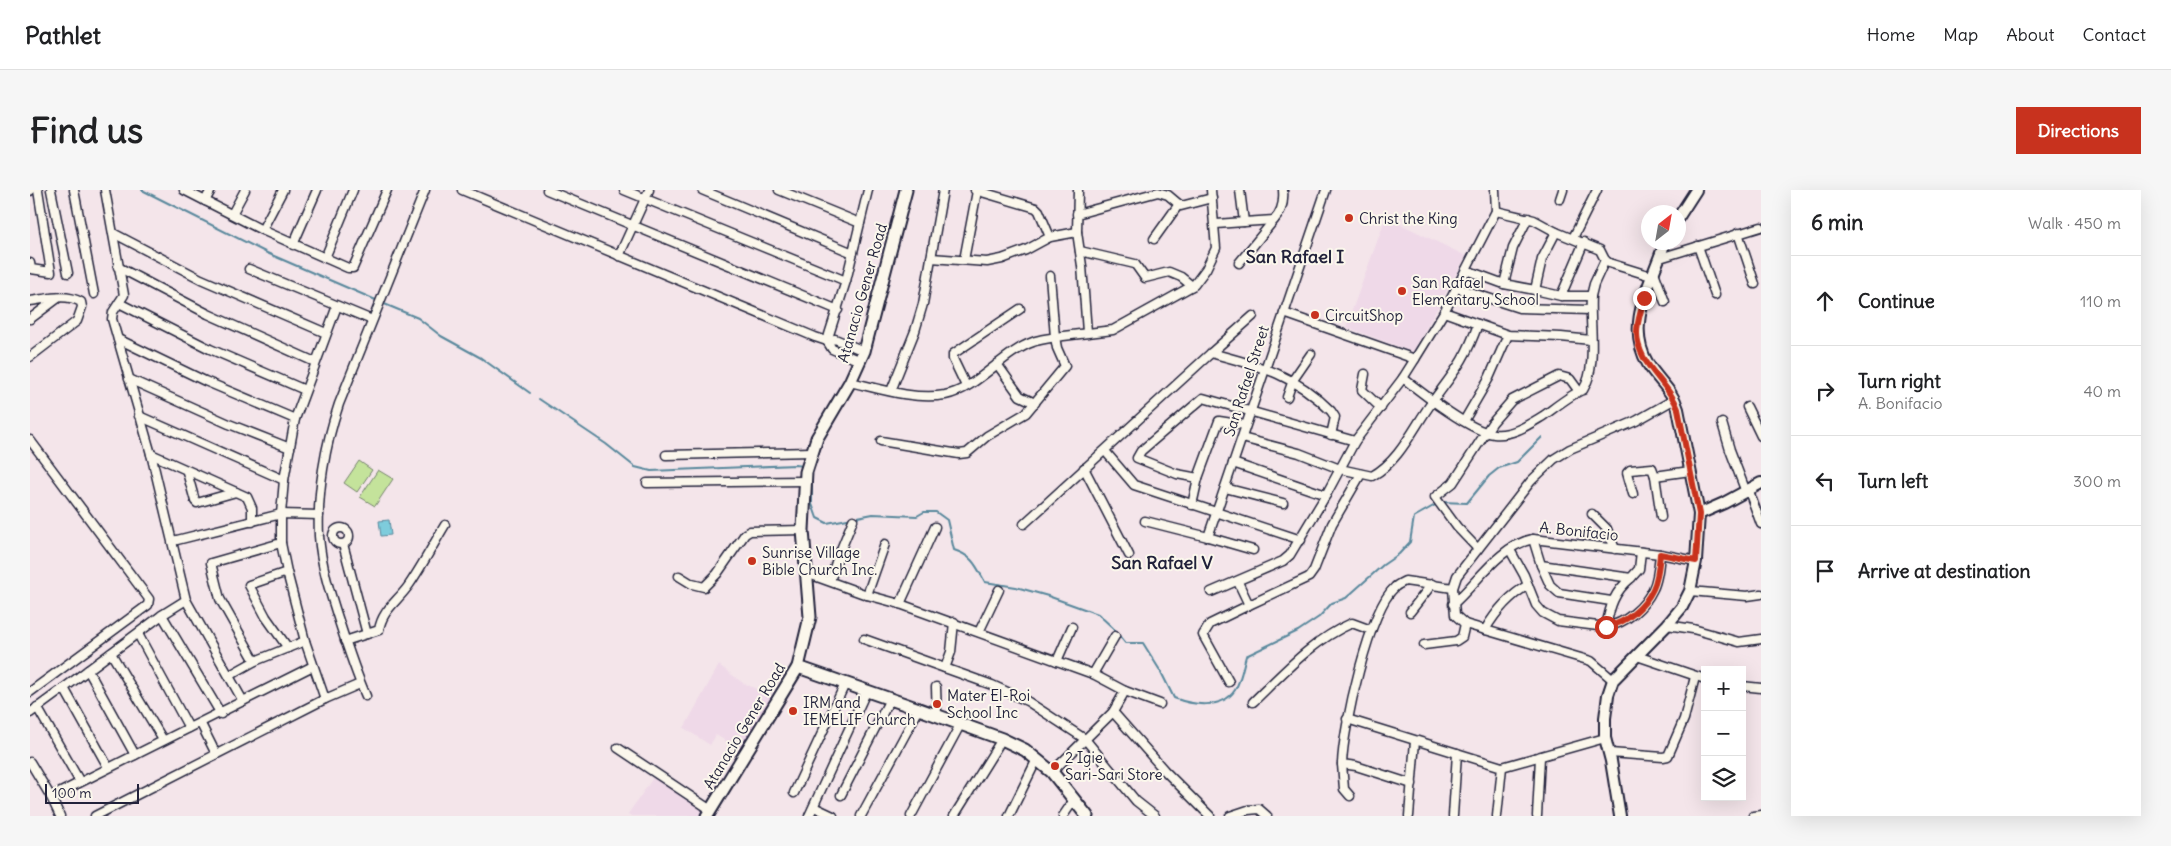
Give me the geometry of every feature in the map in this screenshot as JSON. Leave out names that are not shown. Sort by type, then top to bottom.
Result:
[{"type":"main road","name":"Atanacio Gener Road","points":[[709,813],[798,667],[810,617],[803,530],[808,467],[830,414],[850,382],[862,356],[906,190]]},
{"type":"main road","points":[[798,667],[866,692],[919,708],[1002,739],[1038,759],[1052,772],[1087,816]]},
{"type":"street","points":[[30,263],[31,269],[51,272],[38,190]]},
{"type":"street","points":[[51,190],[68,273]]},
{"type":"street","points":[[74,190],[94,294]]},
{"type":"street","points":[[105,190],[124,295],[113,312],[112,318],[173,540],[186,600],[243,701]]},
{"type":"street","points":[[184,190],[293,245],[348,268],[353,268],[386,190]]},
{"type":"street","points":[[204,201],[210,190]]},
{"type":"street","points":[[232,214],[245,190]]},
{"type":"street","points":[[262,230],[282,190]]},
{"type":"street","points":[[293,245],[317,190]]},
{"type":"street","points":[[325,258],[353,190]]},
{"type":"street","points":[[366,696],[345,641],[327,579],[319,536],[319,515],[332,424],[377,306],[425,190]]},
{"type":"street","points":[[464,190],[618,256],[827,341],[832,348],[862,356]]},
{"type":"street","points":[[547,190],[838,310]]},
{"type":"street","points":[[624,190],[846,281]]},
{"type":"street","points":[[618,256],[649,190]]},
{"type":"street","points":[[702,190],[853,253]]},
{"type":"street","points":[[779,190],[860,223]]},
{"type":"street","points":[[827,341],[846,281],[867,192],[858,190]]},
{"type":"street","points":[[891,391],[915,331],[923,304],[944,190]]},
{"type":"street","points":[[964,260],[976,190],[1036,208],[1050,237]]},
{"type":"street","points":[[1078,190],[1077,232],[1087,332]]},
{"type":"street","points":[[1240,190],[1244,222]]},
{"type":"street","points":[[1239,263],[1279,215],[1282,206],[1283,190]]},
{"type":"street","name":"San Rafael Street","points":[[1208,537],[1326,190]]},
{"type":"street","points":[[1560,199],[1563,190]]},
{"type":"street","points":[[1686,206],[1696,190]]},
{"type":"street","points":[[1211,592],[1283,561],[1301,540],[1354,441],[1403,378],[1444,312],[1496,211],[1499,191]]},
{"type":"street","points":[[850,382],[924,396],[945,395],[966,386],[1034,341],[1087,332],[1113,330],[1192,286],[1206,269],[1216,248],[1216,224],[1212,194],[1186,206],[1178,204],[1168,195],[1158,192],[1077,214]]},
{"type":"street","points":[[1573,238],[1594,192]]},
{"type":"street","points":[[1154,239],[1178,204]]},
{"type":"street","points":[[1496,211],[1528,218],[1600,250],[1605,260],[1652,274]]},
{"type":"street","points":[[1504,284],[1513,248],[1528,218]]},
{"type":"street","points":[[1216,224],[1274,220]]},
{"type":"street","points":[[1660,258],[1761,227]]},
{"type":"street","points":[[931,258],[987,262],[1002,259],[1050,237],[1077,232]]},
{"type":"street","points":[[1535,290],[1542,259],[1556,232]]},
{"type":"street","points":[[113,233],[201,280],[326,333]]},
{"type":"street","points":[[1738,233],[1755,284]]},
{"type":"street","points":[[1561,296],[1584,242]]},
{"type":"street","points":[[1698,246],[1715,294]]},
{"type":"street","points":[[1620,816],[1610,753],[1605,738],[1606,705],[1614,680],[1668,625],[1682,607],[1690,591],[1696,561],[1699,514],[1682,424],[1675,398],[1648,365],[1638,345],[1637,331],[1652,274],[1662,250]]},
{"type":"street","points":[[1080,251],[1135,264],[1145,278],[1169,272],[1181,277],[1192,286]]},
{"type":"street","points":[[1403,378],[1433,401],[1464,421],[1486,432],[1503,434],[1522,429],[1555,408],[1578,390],[1583,390],[1591,372],[1591,296],[1594,284],[1605,260]]},
{"type":"street","points":[[118,267],[208,314],[315,362]]},
{"type":"street","points":[[249,269],[372,320]]},
{"type":"street","points":[[1466,270],[1504,284],[1561,296],[1591,296]]},
{"type":"street","points":[[1652,274],[1664,302]]},
{"type":"street","points":[[881,441],[959,454],[967,453],[987,436],[1026,413],[1065,366],[1057,348],[1050,276]]},
{"type":"street","points":[[1457,288],[1519,308],[1590,310]]},
{"type":"street","points":[[30,320],[60,297]]},
{"type":"street","points":[[30,301],[60,297],[76,299],[81,302],[82,307],[77,321],[30,357]]},
{"type":"street","points":[[119,303],[217,352],[305,390]]},
{"type":"street","points":[[325,699],[305,641],[287,572],[281,543],[281,514],[284,480],[295,419],[337,306]]},
{"type":"street","points":[[966,386],[953,358],[953,354],[1020,309]]},
{"type":"street","points":[[1444,312],[1508,335],[1591,340]]},
{"type":"street","points":[[1284,313],[1415,359]]},
{"type":"street","points":[[1024,524],[1253,316]]},
{"type":"street","points":[[1242,438],[1299,453],[1340,469],[1372,476],[1382,470],[1402,448],[1433,401],[1462,363],[1478,324]]},
{"type":"street","points":[[1464,421],[1489,378],[1508,335]]},
{"type":"street","points":[[118,339],[205,381],[295,419]]},
{"type":"street","points":[[1211,354],[1265,367],[1293,380],[1331,411],[1335,418],[1332,435]]},
{"type":"street","points":[[1287,397],[1293,380],[1312,354]]},
{"type":"street","points":[[997,364],[1020,396],[1034,403]]},
{"type":"street","points":[[1365,374],[1362,390],[1381,408]]},
{"type":"street","points":[[1478,549],[1435,497],[1453,483],[1486,432],[1512,400],[1559,376],[1570,379],[1578,390]]},
{"type":"street","points":[[130,379],[229,424],[290,448]]},
{"type":"street","points":[[1198,478],[1177,474],[1137,458],[1141,451],[1203,398],[1354,441]]},
{"type":"street","points":[[1614,680],[1591,662],[1465,624],[1455,615],[1453,588],[1457,576],[1531,481],[1554,459],[1570,449],[1636,421],[1675,398]]},
{"type":"street","points":[[1747,407],[1761,436]]},
{"type":"street","points":[[139,416],[284,480]]},
{"type":"street","points":[[1192,505],[1198,478],[1219,421],[1245,425]]},
{"type":"street","points":[[1722,423],[1730,450],[1761,524]]},
{"type":"street","points":[[30,440],[150,599],[148,605],[30,692]]},
{"type":"street","points":[[1106,451],[1134,485],[1216,513],[1288,534],[1301,540]]},
{"type":"street","points":[[150,454],[247,497],[250,502],[252,522]]},
{"type":"street","points":[[666,455],[808,467]]},
{"type":"street","points":[[1233,463],[1326,495]]},
{"type":"street","points":[[647,483],[808,467]]},
{"type":"street","points":[[1084,468],[1129,555]]},
{"type":"street","points":[[1632,494],[1627,473],[1630,470],[1652,468],[1661,516]]},
{"type":"street","points":[[1655,476],[1690,471]]},
{"type":"street","points":[[187,472],[197,503],[236,492]]},
{"type":"street","points":[[1229,682],[1204,635],[1210,624],[1308,577],[1314,570],[1332,524],[1361,474]]},
{"type":"street","points":[[1699,514],[1748,492],[1761,483]]},
{"type":"street","points":[[1225,488],[1283,503]]},
{"type":"street","points":[[173,540],[281,514],[319,515]]},
{"type":"street","points":[[1592,514],[1607,529],[1615,549]]},
{"type":"street","points":[[830,581],[853,520]]},
{"type":"street","points":[[1144,521],[1253,550]]},
{"type":"street","points":[[345,641],[379,630],[380,621],[408,586],[445,525]]},
{"type":"street","points":[[900,604],[935,527]]},
{"type":"street","points":[[333,536],[337,529],[347,530],[349,538],[343,544]]},
{"type":"street","points":[[679,576],[692,584],[704,587],[713,579],[745,534],[750,531],[803,530]]},
{"type":"street","points":[[319,536],[333,536]]},
{"type":"street","points":[[333,536],[337,543],[343,544]]},
{"type":"street","points":[[1533,539],[1541,566],[1550,585],[1558,594],[1611,601]]},
{"type":"street","name":"A. Bonifacio","points":[[1453,604],[1471,588],[1496,559],[1533,539],[1660,554],[1696,561]]},
{"type":"street","points":[[254,661],[220,599],[211,563],[281,543]]},
{"type":"street","points":[[343,544],[367,634]]},
{"type":"street","points":[[867,595],[885,544]]},
{"type":"street","points":[[1510,550],[1536,605],[1543,613],[1558,621],[1606,627],[1620,624],[1627,619],[1652,591],[1660,554]]},
{"type":"street","points":[[1606,627],[1611,601],[1623,585],[1639,569],[1641,552]]},
{"type":"street","points":[[1541,566],[1631,578]]},
{"type":"street","points":[[287,572],[249,585],[266,617],[288,648]]},
{"type":"street","points":[[806,574],[954,622],[1093,674],[1125,691],[1160,704]]},
{"type":"street","points":[[1350,796],[1344,788],[1342,764],[1347,719],[1371,630],[1394,588],[1404,581],[1453,588]]},
{"type":"street","points":[[1238,582],[1249,605]]},
{"type":"street","points":[[1410,612],[1432,584]]},
{"type":"street","points":[[1485,630],[1493,615],[1516,592],[1528,585]]},
{"type":"street","points":[[979,632],[999,590]]},
{"type":"street","points":[[1690,591],[1747,596],[1761,594]]},
{"type":"street","points":[[30,713],[162,615],[186,600]]},
{"type":"street","points":[[162,615],[221,714]]},
{"type":"street","points":[[945,668],[951,652],[954,622]]},
{"type":"street","points":[[1253,702],[1286,669],[1334,631],[1352,623],[1371,630]]},
{"type":"street","points":[[1424,646],[1456,640],[1462,637],[1465,624]]},
{"type":"street","points":[[1668,625],[1693,629],[1739,642],[1761,639]]},
{"type":"street","points":[[1058,661],[1072,627]]},
{"type":"street","points":[[138,634],[189,728]]},
{"type":"street","points":[[1093,674],[1115,636]]},
{"type":"street","points":[[864,639],[945,668],[1027,701],[1085,740],[1136,801],[1155,816]]},
{"type":"street","points":[[230,675],[254,661],[305,641]]},
{"type":"street","points":[[111,653],[163,740]]},
{"type":"street","points":[[1637,656],[1701,678]]},
{"type":"street","points":[[50,797],[163,740],[201,724],[313,666]]},
{"type":"street","points":[[88,670],[135,755]]},
{"type":"street","points":[[1610,753],[1668,756],[1684,719],[1695,677]]},
{"type":"street","points":[[95,816],[325,699],[360,684]]},
{"type":"street","points":[[794,793],[845,684]]},
{"type":"street","points":[[1746,686],[1761,688]]},
{"type":"street","points":[[936,687],[937,716]]},
{"type":"street","points":[[64,688],[108,767]]},
{"type":"street","points":[[1052,772],[1114,712],[1125,691]]},
{"type":"street","points":[[810,816],[866,692]]},
{"type":"street","points":[[842,795],[890,699]]},
{"type":"street","points":[[37,708],[80,782]]},
{"type":"street","points":[[861,816],[919,708]]},
{"type":"street","points":[[1114,712],[1164,770],[1210,816]]},
{"type":"street","points":[[1347,719],[1502,767],[1605,738]]},
{"type":"street","points":[[201,724],[216,754]]},
{"type":"street","points":[[911,816],[960,724]]},
{"type":"street","points":[[954,816],[1002,739]]},
{"type":"street","points":[[1409,816],[1415,741]]},
{"type":"street","points":[[618,748],[709,813]]},
{"type":"street","points":[[1453,816],[1457,753]]},
{"type":"street","points":[[1537,816],[1540,757]]},
{"type":"street","points":[[1009,816],[1038,759]]},
{"type":"street","points":[[30,762],[60,816]]},
{"type":"street","points":[[1342,764],[1356,766],[1412,784]]},
{"type":"street","points":[[1497,816],[1502,767]]},
{"type":"street","points":[[1063,816],[1074,800]]},
{"type":"street","points":[[814,807],[833,816]]},
{"type":"street","points":[[1230,816],[1248,810],[1259,809],[1267,816]]},
{"type":"street","points":[[1753,816],[1761,815]]},
{"type":"shaded area","name":"San Rafael Elementary School","points":[[1386,217],[1466,256],[1413,352],[1346,327]]},
{"type":"shaded area","points":[[719,665],[743,683],[774,697],[741,750],[716,735],[710,745],[684,728]]},
{"type":"shaded area","points":[[655,775],[704,808],[698,816],[632,816],[628,814]]},
{"type":"green space","points":[[359,461],[372,470],[357,492],[344,483]]},
{"type":"green space","points":[[378,470],[393,479],[375,506],[360,497]]},
{"type":"water","points":[[389,520],[391,535],[381,536],[379,521]]},
{"type":"waterway","points":[[142,190],[267,253],[378,301]]},
{"type":"waterway","points":[[382,303],[418,318],[441,336],[481,358],[530,393]]},
{"type":"waterway","points":[[539,399],[606,444],[635,467],[651,471],[804,466]]},
{"type":"waterway","points":[[1441,502],[1467,503],[1489,476],[1499,468],[1517,462],[1542,437]]},
{"type":"waterway","points":[[812,476],[812,504],[817,518],[827,523],[873,514],[917,516],[924,512],[936,512],[947,520],[954,550],[966,555],[970,559],[985,582],[1016,587],[1048,596],[1098,614],[1125,643],[1143,643],[1174,698],[1198,704],[1223,701],[1235,690],[1246,656],[1298,631],[1319,617],[1332,603],[1346,598],[1383,565],[1399,554],[1410,542],[1414,517],[1437,504]]},
{"type":"place","name":"Christ the King","points":[[1349,218]]},
{"type":"place","name":"San Rafael Elementary School","points":[[1402,291]]},
{"type":"place","name":"CircuitShop","points":[[1315,315]]},
{"type":"place","name":"Sunrise Village Bible Church Inc.","points":[[752,561]]},
{"type":"place","name":"Mater El-Roi School Inc","points":[[937,704]]},
{"type":"place","name":"IRM and IEMELIF Church","points":[[793,711]]},
{"type":"place","name":"2 Igie Sari-Sari Store","points":[[1055,766]]},
{"type":"district","name":"San Rafael I","points":[[1295,256]]},
{"type":"district","name":"San Rafael V","points":[[1162,562]]},
{"type":"route","points":[[1606,627],[1620,624],[1641,606],[1654,587],[1660,554],[1696,561],[1699,514],[1678,409],[1675,398],[1648,365],[1638,345],[1637,331],[1644,298]]}]
